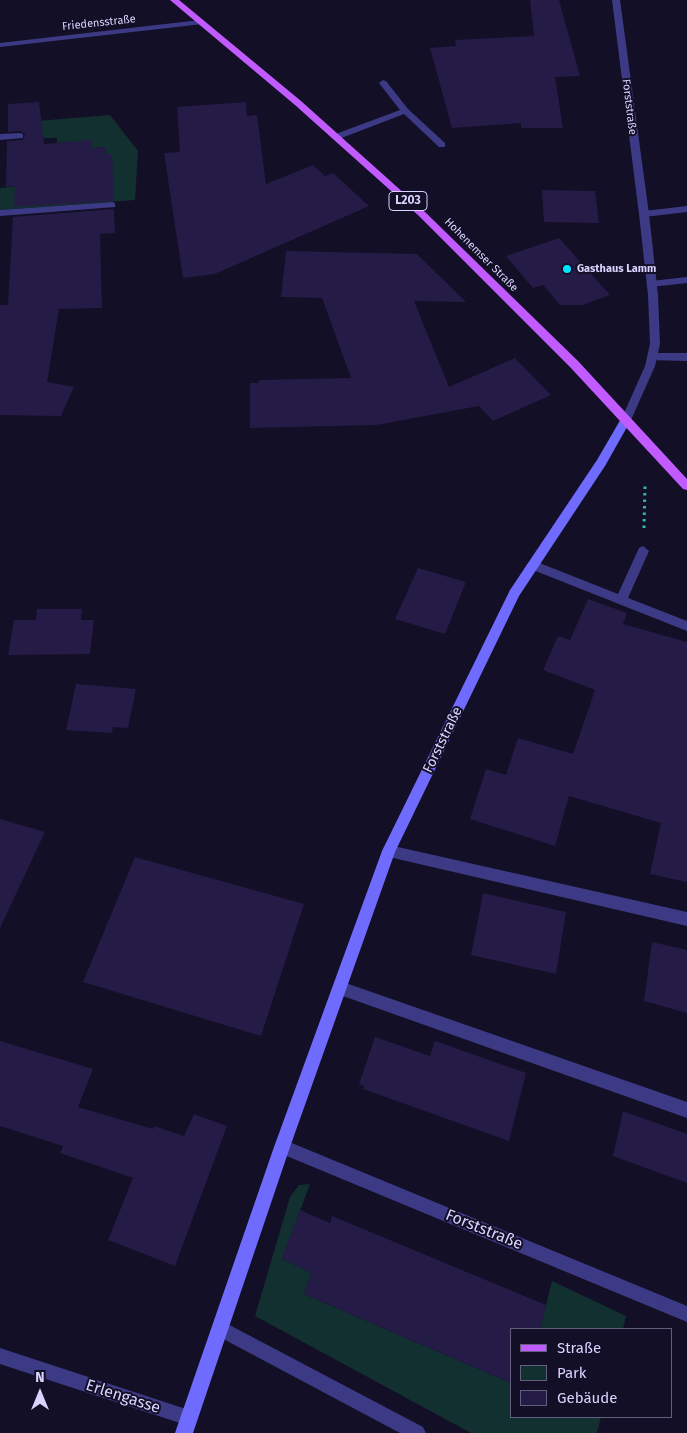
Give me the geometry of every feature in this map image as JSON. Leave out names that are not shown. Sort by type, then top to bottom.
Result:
[{"type":"main road","name":"Hohenemser Straße","points":[[174,0],[298,103],[422,214],[574,364],[687,486]]},
{"type":"street","name":"Forststraße","points":[[187,1426],[282,1146],[389,851],[512,598],[604,458],[626,420],[652,357],[655,344],[652,284],[616,0]]},
{"type":"street","name":"Friedensstraße","points":[[0,45],[200,22]]},
{"type":"street","points":[[383,83],[405,111],[442,145]]},
{"type":"street","points":[[336,137],[405,111]]},
{"type":"street","points":[[0,138],[20,136]]},
{"type":"street","points":[[0,213],[112,205]]},
{"type":"street","points":[[644,214],[687,209]]},
{"type":"street","points":[[652,284],[687,280]]},
{"type":"street","points":[[652,357],[687,357]]},
{"type":"street","points":[[621,600],[643,551]]},
{"type":"street","points":[[532,565],[687,626]]},
{"type":"street","points":[[389,851],[687,919]]},
{"type":"street","points":[[340,988],[687,1110]]},
{"type":"street","name":"Forststraße","points":[[282,1146],[687,1314]]},
{"type":"street","points":[[220,1328],[417,1433]]},
{"type":"street","name":"Erlengasse","points":[[0,1356],[187,1426]]},
{"type":"path","points":[[643,551],[645,486]]},
{"type":"green space","points":[[110,115],[138,151],[135,200],[0,210],[0,188],[107,173],[106,147],[91,148],[91,141],[57,143],[57,138],[39,138],[37,121]]},
{"type":"green space","points":[[310,1184],[282,1259],[312,1273],[304,1294],[510,1383],[510,1418],[601,1418],[597,1433],[471,1433],[255,1316],[290,1197],[299,1185]]},
{"type":"green space","points":[[552,1281],[626,1316],[623,1328],[540,1328]]},
{"type":"building","points":[[530,0],[559,0],[580,76],[555,77],[563,128],[521,128],[521,123],[452,128],[430,48],[456,46],[455,40],[534,36]]},
{"type":"building","points":[[39,102],[44,144],[91,140],[91,148],[106,147],[106,155],[112,154],[114,201],[14,207],[15,186],[6,187],[7,141],[23,140],[25,134],[20,131],[8,132],[8,104]]},
{"type":"building","points":[[246,102],[247,116],[257,115],[266,184],[313,165],[325,176],[333,173],[369,206],[215,274],[183,278],[164,153],[180,152],[177,107]]},
{"type":"building","points":[[542,190],[595,191],[599,223],[544,222]]},
{"type":"building","points":[[114,209],[115,233],[100,234],[102,308],[59,309],[47,382],[74,387],[61,416],[0,415],[0,305],[8,305],[13,217]]},
{"type":"building","points":[[559,238],[610,295],[582,305],[560,305],[543,285],[533,288],[506,256]]},
{"type":"building","points":[[286,251],[417,254],[466,302],[414,301],[449,387],[515,358],[551,395],[493,421],[479,406],[376,425],[250,428],[250,383],[259,383],[259,380],[351,378],[322,298],[281,297]]},
{"type":"building","points":[[418,568],[466,582],[445,634],[395,619]]},
{"type":"building","points":[[588,599],[627,613],[623,624],[687,642],[687,882],[650,874],[661,823],[569,796],[555,846],[470,819],[486,769],[506,775],[518,738],[573,754],[595,690],[543,670],[558,636],[570,640]]},
{"type":"building","points":[[37,609],[82,609],[81,620],[94,620],[90,654],[8,655],[14,620],[36,620]]},
{"type":"building","points":[[76,684],[136,689],[128,728],[113,727],[112,733],[66,730]]},
{"type":"building","points":[[0,819],[45,832],[0,928]]},
{"type":"building","points":[[135,857],[304,904],[261,1036],[83,982]]},
{"type":"building","points":[[483,893],[566,912],[556,974],[471,955]]},
{"type":"building","points":[[652,942],[687,950],[687,1013],[644,1001]]},
{"type":"building","points":[[375,1037],[430,1056],[435,1041],[526,1073],[509,1141],[363,1089],[364,1086],[359,1084]]},
{"type":"building","points":[[0,1041],[93,1069],[78,1107],[153,1129],[154,1126],[184,1136],[194,1114],[227,1126],[175,1266],[108,1240],[133,1178],[60,1153],[63,1146],[0,1126]]},
{"type":"building","points":[[623,1111],[687,1134],[687,1183],[613,1156]]},
{"type":"building","points":[[300,1210],[330,1223],[332,1216],[546,1305],[540,1328],[510,1328],[510,1383],[304,1294],[312,1273],[282,1259]]},
{"type":"place","name":"Gasthaus Lamm","points":[[567,269]]}]
